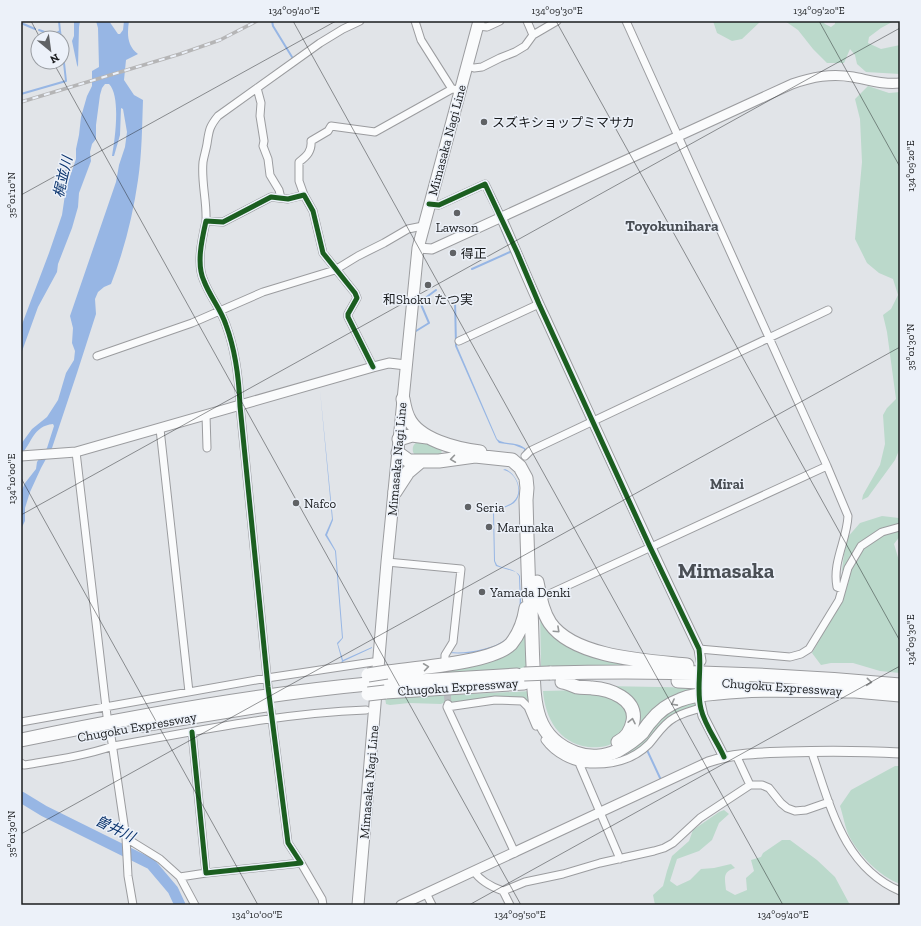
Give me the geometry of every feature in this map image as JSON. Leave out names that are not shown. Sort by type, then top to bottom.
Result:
[{"type":"highway","points":[[403,399],[408,417],[427,437]]},
{"type":"highway","points":[[399,439],[412,435],[427,437],[450,445],[475,451],[515,456],[531,473],[534,487],[540,697],[546,716],[556,733],[571,744],[592,750],[613,745],[623,740],[629,733],[634,714],[627,700],[606,690],[578,687],[554,679]]},
{"type":"highway","points":[[398,453],[409,461],[439,461],[475,456],[512,460],[520,466],[526,478],[527,488],[526,500],[529,596],[531,610],[534,698],[539,717],[548,734],[561,746],[580,754],[599,756],[616,751],[642,733],[651,720],[664,708],[679,700],[695,695],[740,691],[852,691]]},
{"type":"highway","points":[[395,492],[408,472],[421,461]]},
{"type":"highway","points":[[537,582],[545,613],[551,623],[568,639],[585,647],[605,654],[629,659],[688,665],[773,670],[787,676]]},
{"type":"highway","points":[[368,684],[386,682],[497,653],[510,644],[522,628],[529,596]]},
{"type":"highway","name":"Chugoku Expressway","points":[[554,679],[600,672],[696,672],[787,676],[900,685]]},
{"type":"highway","name":"Chugoku Expressway","points":[[21,740],[163,712],[231,701],[386,682],[524,679],[681,681],[900,695]]},
{"type":"highway","name":"Chugoku Expressway","points":[[21,749],[168,720],[286,702],[368,684]]},
{"type":"main road","name":"Mimasaka Nagi Line","points":[[358,905],[387,562],[418,248],[456,89],[467,66],[479,23]]},
{"type":"street","points":[[268,688],[238,374],[234,349],[220,311],[203,280],[200,247],[206,221],[206,203],[203,161],[208,142],[208,130],[218,116],[320,43],[360,21]]},
{"type":"street","points":[[372,368],[348,317],[348,314],[357,298],[355,293],[335,270],[323,253],[313,211],[299,181],[299,162],[308,155],[312,146],[311,140],[328,131],[331,126],[375,132],[456,89],[421,40],[414,21]]},
{"type":"street","points":[[479,23],[487,27],[500,21]]},
{"type":"street","points":[[527,21],[533,35]]},
{"type":"street","points":[[467,66],[474,68],[482,67],[515,52],[525,46],[533,35],[557,21]]},
{"type":"street","points":[[626,21],[827,466],[848,516],[848,522],[841,546],[836,583],[837,587],[842,590]]},
{"type":"street","points":[[418,248],[432,249],[792,84],[810,78],[829,75],[852,77],[883,83],[900,83]]},
{"type":"street","points":[[257,88],[261,103],[260,116],[264,141],[263,146],[268,159],[270,175],[279,190],[281,198]]},
{"type":"street","points":[[429,204],[439,205],[485,184],[518,252],[539,304],[592,421],[699,650],[701,661]]},
{"type":"street","points":[[206,221],[223,222],[268,198],[288,199],[304,194]]},
{"type":"street","points":[[97,356],[192,323],[263,292],[335,270],[408,229],[423,226]]},
{"type":"street","points":[[459,341],[539,304]]},
{"type":"street","points":[[525,456],[530,451],[592,421],[828,310]]},
{"type":"street","points":[[21,456],[56,455],[76,452],[372,368],[389,364],[406,365]]},
{"type":"street","points":[[206,415],[207,448]]},
{"type":"street","points":[[160,429],[189,692]]},
{"type":"street","points":[[76,452],[107,716]]},
{"type":"street","points":[[547,595],[827,466]]},
{"type":"street","points":[[699,650],[790,657],[801,654],[809,649],[838,600],[848,568],[861,546],[882,532],[900,527]]},
{"type":"street","points":[[387,562],[460,569],[453,642],[445,654],[445,662]]},
{"type":"street","points":[[21,722],[268,678],[373,662]]},
{"type":"street","points":[[515,853],[448,705],[495,700],[522,701],[528,707],[538,730],[547,742],[560,754],[579,763],[603,765],[623,761],[648,744],[663,726],[700,703],[703,716],[724,757]]},
{"type":"street","points":[[271,710],[288,843],[322,899],[323,905]]},
{"type":"street","points":[[21,763],[24,765],[98,751],[113,746],[272,719],[327,712],[366,710]]},
{"type":"street","points":[[192,732],[206,873]]},
{"type":"street","points":[[111,736],[126,839],[128,876],[133,905]]},
{"type":"street","points":[[401,905],[708,762],[724,757],[736,755],[838,750],[900,753]]},
{"type":"street","points":[[813,751],[813,756],[829,802],[853,854],[869,871],[882,881],[900,891]]},
{"type":"street","points":[[736,755],[750,785]]},
{"type":"street","points":[[579,763],[620,859]]},
{"type":"street","points":[[503,891],[525,882],[654,851],[673,843],[700,818],[750,785],[762,785],[769,788],[781,804],[795,811],[806,810],[829,802]]},
{"type":"street","points":[[126,839],[160,859],[180,876],[195,905]]},
{"type":"street","points":[[180,876],[301,863]]},
{"type":"street","points":[[474,871],[476,876],[487,884],[503,891],[510,905]]},
{"type":"street","points":[[426,893],[432,905]]},
{"type":"green space","points":[[713,21],[761,21],[742,39],[732,41],[717,33]]},
{"type":"green space","points":[[785,21],[822,21],[831,27],[835,24],[835,21],[894,21],[869,37],[868,43],[881,49],[900,45],[900,74],[866,72],[857,64],[855,55],[850,49],[844,63],[827,63],[813,49],[798,30]]},
{"type":"green space","points":[[868,86],[889,93],[900,92],[900,448],[895,460],[868,497],[862,500],[863,495],[880,465],[885,444],[883,415],[887,408],[896,399],[887,332],[883,315],[891,309],[898,295],[893,279],[879,273],[867,263],[855,239],[862,162],[860,119],[855,99]]},
{"type":"green space","points":[[420,441],[442,449],[441,455],[415,455],[413,452],[413,446]]},
{"type":"green space","points":[[882,516],[899,518],[900,520],[900,536],[894,544],[900,564],[900,673],[880,671],[853,663],[831,663],[821,665],[812,653],[839,605],[849,581],[842,570],[846,539],[860,523]]},
{"type":"green space","points":[[540,607],[560,636],[659,665],[541,669]]},
{"type":"green space","points":[[525,626],[531,669],[395,675],[484,660]]},
{"type":"green space","points":[[604,686],[715,688],[690,694],[631,738],[637,719]]},
{"type":"green space","points":[[532,691],[536,716],[543,731],[548,737],[564,751],[576,756],[588,758],[609,756],[623,750],[635,741],[668,709],[681,702],[697,698],[698,703],[696,707],[669,720],[658,729],[646,744],[630,755],[603,763],[590,763],[576,760],[564,754],[552,745],[542,733],[530,707],[525,701],[519,699],[501,699],[452,704],[450,702],[449,695]]},
{"type":"green space","points":[[543,691],[592,691],[623,702],[630,722],[615,742],[598,747],[578,745],[562,735],[555,728],[547,711]]},
{"type":"green space","points":[[408,695],[446,696],[445,702],[441,704],[386,704],[385,697]]},
{"type":"green space","points":[[895,766],[900,766],[900,884],[878,871],[864,858],[849,836],[840,806],[851,790]]},
{"type":"green space","points":[[724,810],[729,814],[719,823],[712,840],[699,851],[677,859],[670,881],[677,886],[690,880],[701,869],[731,864],[735,868],[728,871],[725,876],[726,890],[735,895],[747,890],[746,878],[754,871],[751,860],[761,857],[763,853],[782,840],[790,840],[817,860],[835,877],[850,905],[655,905],[653,895],[663,886],[672,856],[689,841],[693,830]]},
{"type":"water","points":[[74,21],[80,21],[78,67],[72,41],[74,36]]},
{"type":"water","points":[[96,21],[109,21],[118,34],[120,34],[123,30],[124,21],[129,21],[128,31],[130,43],[134,51],[138,54],[126,60],[124,80],[134,95],[143,100],[138,180],[131,220],[120,259],[111,284],[98,292],[95,299],[96,314],[52,448],[30,492],[25,508],[25,521],[21,529],[21,492],[25,483],[36,469],[37,462],[47,448],[54,426],[53,424],[46,425],[41,428],[21,455],[21,444],[32,429],[47,417],[58,400],[66,373],[74,360],[75,351],[72,343],[73,328],[70,316],[116,182],[119,165],[125,147],[127,132],[123,109],[121,108],[120,135],[114,156],[112,156],[116,129],[116,108],[113,90],[109,84],[105,84],[100,95],[96,125],[96,139],[92,144],[90,152],[91,161],[79,193],[78,207],[72,228],[58,264],[57,272],[38,307],[21,354],[21,327],[62,215],[66,188],[76,159],[81,117],[87,96],[92,86],[92,71],[99,67],[98,28]]},
{"type":"water","points":[[454,300],[456,300],[457,346],[497,439],[523,447],[527,450],[524,453],[524,449],[514,445],[499,443],[496,439],[455,346]]},
{"type":"water","points":[[320,390],[333,520],[327,535],[336,551],[343,638],[338,644],[343,660],[372,647],[339,665],[342,661],[337,643],[342,638],[335,551],[325,535],[332,519]]},
{"type":"water","points":[[505,469],[509,471],[516,479],[519,494],[517,499],[514,503],[494,512],[495,561],[497,565],[516,572],[496,566],[494,561],[493,512],[513,502],[517,498],[518,493],[515,478],[507,471],[503,470]]},
{"type":"water","points":[[516,572],[520,576],[521,605],[519,622],[515,631],[500,645],[490,649],[469,653],[449,653],[475,651],[497,645],[506,639],[513,631],[517,622],[520,601],[519,576]]},
{"type":"waterway","points":[[59,21],[60,30]]},
{"type":"waterway","points":[[272,21],[273,26],[292,57]]},
{"type":"waterway","points":[[21,23],[35,29]]},
{"type":"waterway","points":[[21,94],[66,81],[65,70]]},
{"type":"waterway","points":[[502,230],[507,242]]},
{"type":"waterway","points":[[472,269],[510,252],[511,250]]},
{"type":"waterway","points":[[416,331],[429,323],[420,302],[436,290]]},
{"type":"waterway","points":[[647,750],[661,780]]},
{"type":"waterway","name":"曽井川","points":[[21,797],[44,811],[151,864],[173,890],[180,905]]},
{"type":"tunnel","points":[[445,662],[448,703]]},
{"type":"railway","points":[[21,102],[180,54],[220,40],[257,21]]},
{"type":"cycle path","points":[[429,204],[439,205],[485,184],[650,547],[699,649],[699,694],[701,709],[705,721],[724,757]]},
{"type":"cycle path","points":[[192,732],[206,873],[301,863],[288,843],[268,687],[236,365],[224,319],[206,287],[200,267],[200,251],[206,221],[223,222],[271,197],[288,199],[304,195],[313,211],[323,253],[355,293],[357,298],[348,314],[348,317],[373,367]]},
{"type":"place","name":"スズキショップミマサカ","points":[[484,122]]},
{"type":"place","name":"Lawson","points":[[457,213]]},
{"type":"place","name":"得正","points":[[453,253]]},
{"type":"place","name":"和Shoku たつ実","points":[[428,285]]},
{"type":"place","name":"Nafco","points":[[296,503]]},
{"type":"place","name":"Seria","points":[[468,507]]},
{"type":"place","name":"Marunaka","points":[[489,527]]},
{"type":"place","name":"Yamada Denki","points":[[482,592]]},
{"type":"district","name":"Toyokunihara","points":[[672,226]]},
{"type":"district","name":"Mirai","points":[[727,484]]},
{"type":"district","name":"Mimasaka","points":[[726,570]]},
{"type":"water label","name":"梶並川","points":[[63,177]]}]
